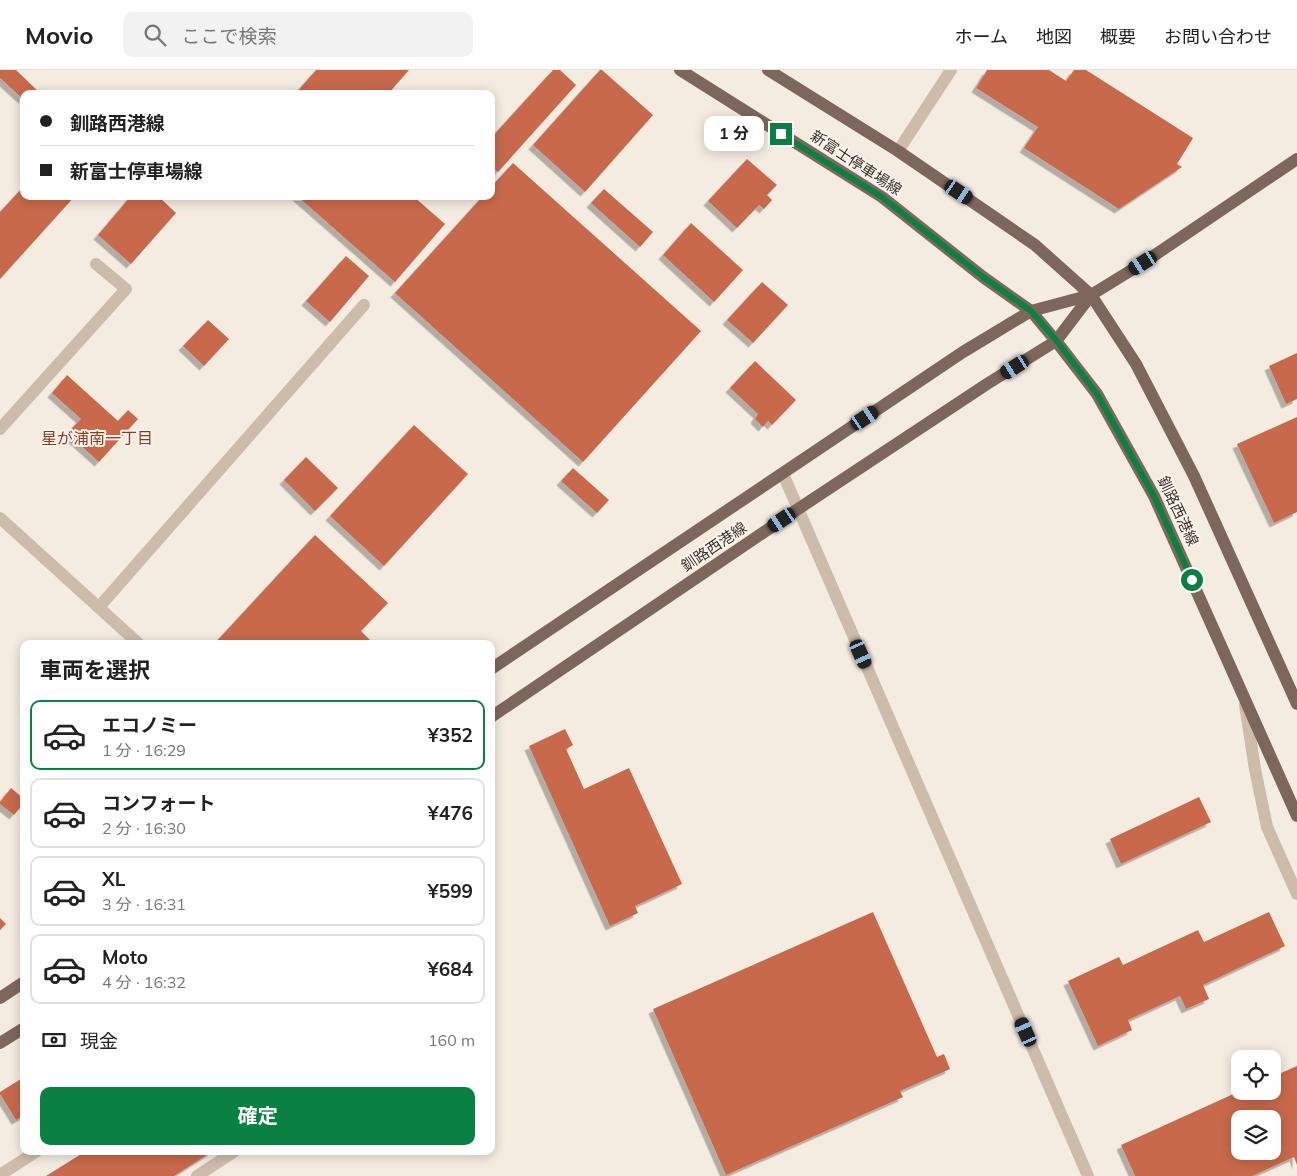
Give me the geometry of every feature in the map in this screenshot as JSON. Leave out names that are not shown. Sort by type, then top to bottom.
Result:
[{"type":"main road","name":"新富士停車場線","points":[[680,70],[882,197],[983,277],[1031,311]]},
{"type":"main road","points":[[768,70],[898,151],[1036,245],[1091,295],[1143,263],[1297,159]]},
{"type":"main road","name":"釧路西港線","points":[[495,666],[963,352],[1031,311],[1091,295]]},
{"type":"main road","name":"釧路西港線","points":[[495,714],[798,509],[1056,340],[1091,295]]},
{"type":"main road","name":"釧路西港線","points":[[1091,295],[1136,364],[1194,476],[1297,704]]},
{"type":"main road","name":"釧路西港線","points":[[1031,311],[1056,340],[1097,394],[1154,496],[1297,814]]},
{"type":"main road","points":[[0,998],[20,985]]},
{"type":"main road","points":[[0,1043],[20,1030]]},
{"type":"street","points":[[898,151],[951,70]]},
{"type":"street","points":[[0,429],[126,289],[96,264]]},
{"type":"street","points":[[99,607],[364,305]]},
{"type":"street","points":[[783,474],[1088,1176]]},
{"type":"street","points":[[0,518],[135,640]]},
{"type":"street","points":[[1244,697],[1255,769],[1267,827],[1297,894]]},
{"type":"street","points":[[0,1176],[31,1155]]},
{"type":"street","points":[[197,1176],[229,1155]]},
{"type":"building","points":[[0,70],[16,70],[37,90],[20,90],[20,96],[0,78]]},
{"type":"building","points":[[316,70],[409,70],[392,90],[298,90]]},
{"type":"building","points":[[553,70],[560,70],[576,85],[498,172],[495,169],[495,134]]},
{"type":"building","points":[[600,70],[653,115],[585,192],[533,145]]},
{"type":"building","points":[[987,70],[1049,70],[1066,81],[1074,70],[1086,70],[1193,138],[1177,164],[1182,167],[1119,209],[1024,148],[1038,127],[976,88]]},
{"type":"building","points":[[747,159],[777,185],[767,195],[772,200],[764,209],[759,205],[737,228],[708,201]]},
{"type":"building","points":[[513,163],[701,331],[583,462],[395,293],[479,200],[495,200],[495,183]]},
{"type":"building","points":[[604,189],[653,232],[640,247],[591,203]]},
{"type":"building","points":[[20,190],[20,200],[71,200],[0,279],[0,212]]},
{"type":"building","points":[[128,200],[162,200],[176,213],[131,264],[98,235]]},
{"type":"building","points":[[302,200],[418,200],[445,224],[395,282]]},
{"type":"building","points":[[691,223],[743,270],[714,302],[663,255]]},
{"type":"building","points":[[346,256],[369,276],[330,322],[306,301]]},
{"type":"building","points":[[762,282],[788,305],[753,343],[727,320]]},
{"type":"building","points":[[208,320],[229,339],[204,366],[183,346]]},
{"type":"building","points":[[1297,353],[1297,399],[1286,404],[1269,366]]},
{"type":"building","points":[[755,361],[796,400],[772,425],[768,421],[763,427],[755,419],[758,414],[730,388]]},
{"type":"building","points":[[67,375],[118,421],[128,410],[138,419],[99,462],[67,433],[81,419],[52,393]]},
{"type":"building","points":[[1297,417],[1297,512],[1274,523],[1237,444]]},
{"type":"building","points":[[414,425],[468,474],[384,566],[330,516]]},
{"type":"building","points":[[306,457],[338,488],[315,511],[284,480]]},
{"type":"building","points":[[573,468],[609,500],[597,513],[561,481]]},
{"type":"building","points":[[315,535],[388,603],[361,631],[370,640],[218,640]]},
{"type":"building","points":[[565,729],[573,745],[566,749],[584,789],[629,768],[682,884],[635,906],[638,913],[610,926],[529,746]]},
{"type":"building","points":[[11,788],[20,796],[20,808],[14,815],[0,802]]},
{"type":"building","points":[[1199,797],[1211,822],[1121,864],[1110,839]]},
{"type":"building","points":[[873,912],[937,1057],[944,1054],[950,1069],[900,1091],[903,1097],[726,1175],[653,1009]]},
{"type":"building","points":[[1269,912],[1285,946],[1203,985],[1209,999],[1186,1009],[1180,996],[1128,1020],[1132,1030],[1098,1046],[1068,981],[1119,957],[1123,965],[1198,930],[1204,942]]},
{"type":"building","points":[[0,918],[6,924],[0,930]]},
{"type":"building","points":[[1297,1066],[1297,1165],[1294,1157],[1252,1176],[1135,1176],[1121,1145],[1231,1095],[1231,1100],[1281,1100],[1281,1073]]},
{"type":"building","points":[[20,1080],[20,1118],[16,1120],[0,1092]]},
{"type":"building","points":[[80,1155],[207,1155],[174,1176],[46,1176]]},
{"type":"district","name":"星が浦南一丁目","points":[[97,438]]},
{"type":"route","points":[[781,134],[882,197],[983,277],[1031,311],[1056,340],[1097,394],[1154,496],[1192,580]]}]
